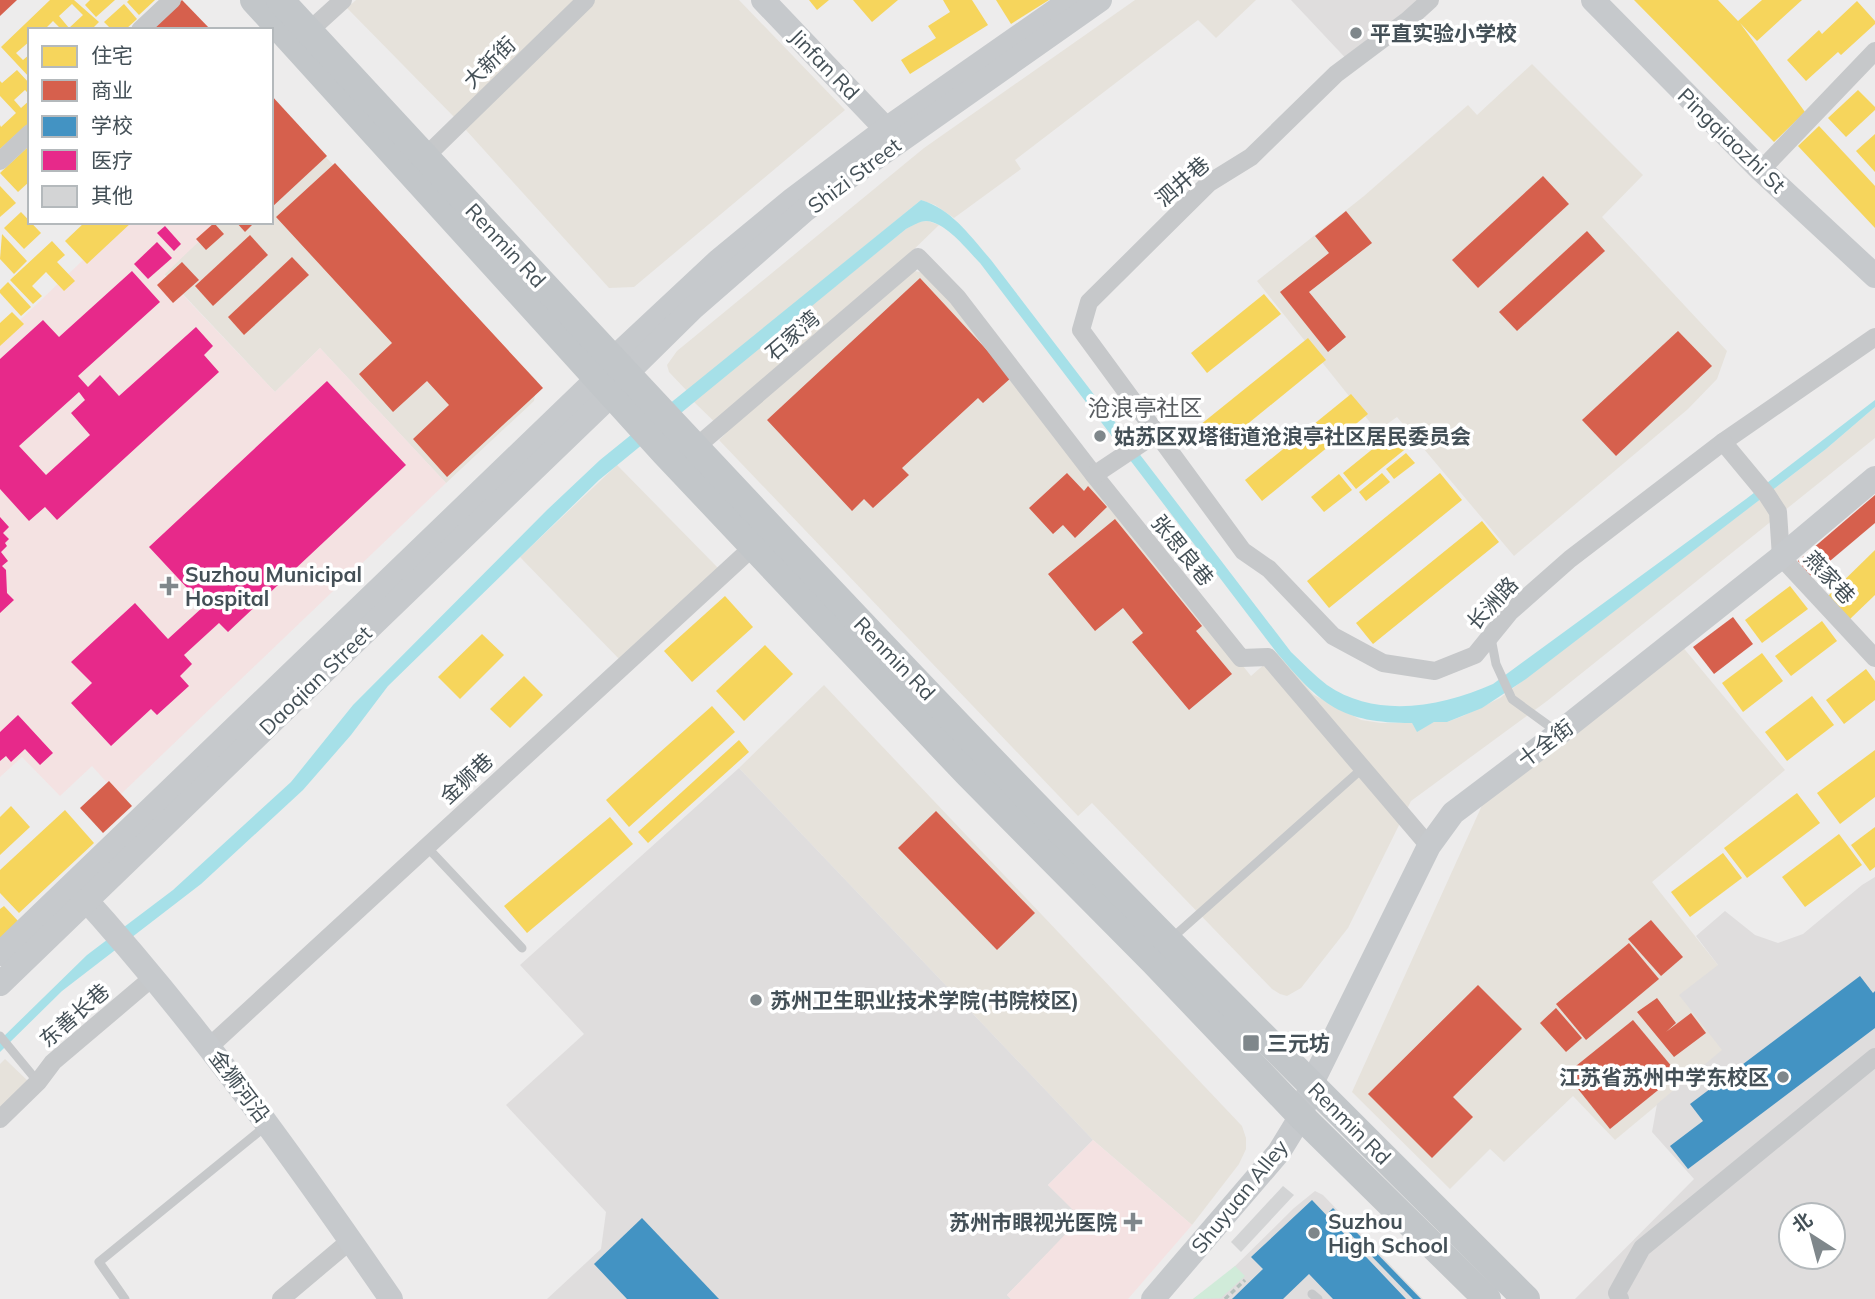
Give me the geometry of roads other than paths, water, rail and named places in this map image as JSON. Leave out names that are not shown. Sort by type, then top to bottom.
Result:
[{"type":"main road","name":"Renmin Rd","points":[[254,0],[622,387],[1527,1299]]},
{"type":"main road","name":"Renmin Rd","points":[[281,0],[425,157],[622,387]]},
{"type":"main road","name":"Jinfan Rd","points":[[763,0],[892,136]]},
{"type":"main road","name":"Shizi Street","points":[[622,387],[693,308],[769,240],[853,174],[892,136],[1071,0]]},
{"type":"main road","name":"Shizi Street","points":[[892,136],[1100,0]]},
{"type":"main road","name":"Pingqiaozhi St","points":[[1593,0],[1761,170],[1875,276]]},
{"type":"main road","name":"Daoqian Street","points":[[0,984],[80,893],[622,387]]},
{"type":"main road","name":"Renmin Rd","points":[[683,447],[754,545],[971,777],[1301,1116],[1487,1299]]},
{"type":"main road","name":"十全街","points":[[1311,1084],[1429,846],[1452,813],[1559,733],[1781,557],[1875,478]]},
{"type":"main road","name":"Daoqian Street","points":[[0,954],[80,893]]},
{"type":"main road","name":"金狮河沿","points":[[80,893],[121,938],[210,1046],[268,1123],[391,1299]]},
{"type":"main road","name":"Shuyuan Alley","points":[[1153,1299],[1279,1152],[1301,1116],[1311,1084]]},
{"type":"street","points":[[142,28],[172,0]]},
{"type":"street","points":[[309,31],[343,0]]},
{"type":"street","name":"大新街","points":[[425,157],[586,0]]},
{"type":"street","name":"泗井巷","points":[[1157,433],[1081,330],[1089,302],[1209,183],[1251,156],[1336,74],[1408,20],[1430,0]]},
{"type":"street","points":[[1761,170],[1875,51]]},
{"type":"street","points":[[0,161],[28,135]]},
{"type":"street","name":"石家湾","points":[[683,447],[918,257]]},
{"type":"street","name":"张思良巷","points":[[918,257],[957,297],[1241,659],[1268,657],[1429,846]]},
{"type":"street","name":"长洲路","points":[[1157,433],[1243,551],[1269,569],[1333,636],[1383,663],[1436,671],[1475,655],[1510,612],[1570,559],[1723,442],[1875,337]]},
{"type":"street","points":[[1094,475],[1157,433]]},
{"type":"street","points":[[1723,442],[1768,495],[1777,512],[1781,557]]},
{"type":"street","name":"金狮巷","points":[[210,1046],[754,545]]},
{"type":"street","name":"燕家巷","points":[[1781,557],[1875,658]]},
{"type":"street","name":"东善长巷","points":[[0,1119],[38,1082],[52,1062],[152,978]]},
{"type":"street","points":[[1620,1299],[1617,1293],[1643,1248],[1875,1056]]},
{"type":"street","points":[[281,1299],[351,1240]]},
{"type":"lane","points":[[1490,636],[1496,664],[1512,699],[1559,733]]},
{"type":"lane","points":[[1169,941],[1364,767]]},
{"type":"lane","points":[[426,846],[522,948]]},
{"type":"lane","points":[[0,1036],[38,1082]]},
{"type":"lane","points":[[125,1299],[99,1262],[268,1123]]},
{"type":"water","points":[[921,200],[951,217],[991,260],[1291,652],[1327,685],[1346,696],[1366,702],[1388,706],[1431,703],[1452,699],[1493,684],[1746,499],[1875,400],[1875,407],[1826,449],[1526,679],[1482,708],[1447,722],[1434,722],[1417,732],[1412,723],[1350,715],[1334,708],[1307,686],[1277,653],[980,263],[942,227],[927,221],[918,223],[906,229],[599,480],[388,686],[351,735],[303,790],[201,884],[62,991],[0,1052],[0,1040],[87,955],[173,890],[291,782],[353,705],[600,460]]},
{"type":"place","name":"平直实验小学校","points":[[1356,33]]},
{"type":"place","name":"姑苏区双塔街道沧浪亭社区居民委员会","points":[[1100,436]]},
{"type":"place","name":"Suzhou Municipal Hospital","points":[[169,586]]},
{"type":"place","name":"苏州卫生职业技术学院(书院校区)","points":[[756,1000]]},
{"type":"place","name":"三元坊","points":[[1251,1043]]},
{"type":"place","name":"江苏省苏州中学东校区","points":[[1783,1077]]},
{"type":"place","name":"苏州市眼视光医院","points":[[1133,1222]]},
{"type":"place","name":"Suzhou High School","points":[[1314,1233]]},
{"type":"district","name":"沧浪亭社区","points":[[1145,407]]}]
